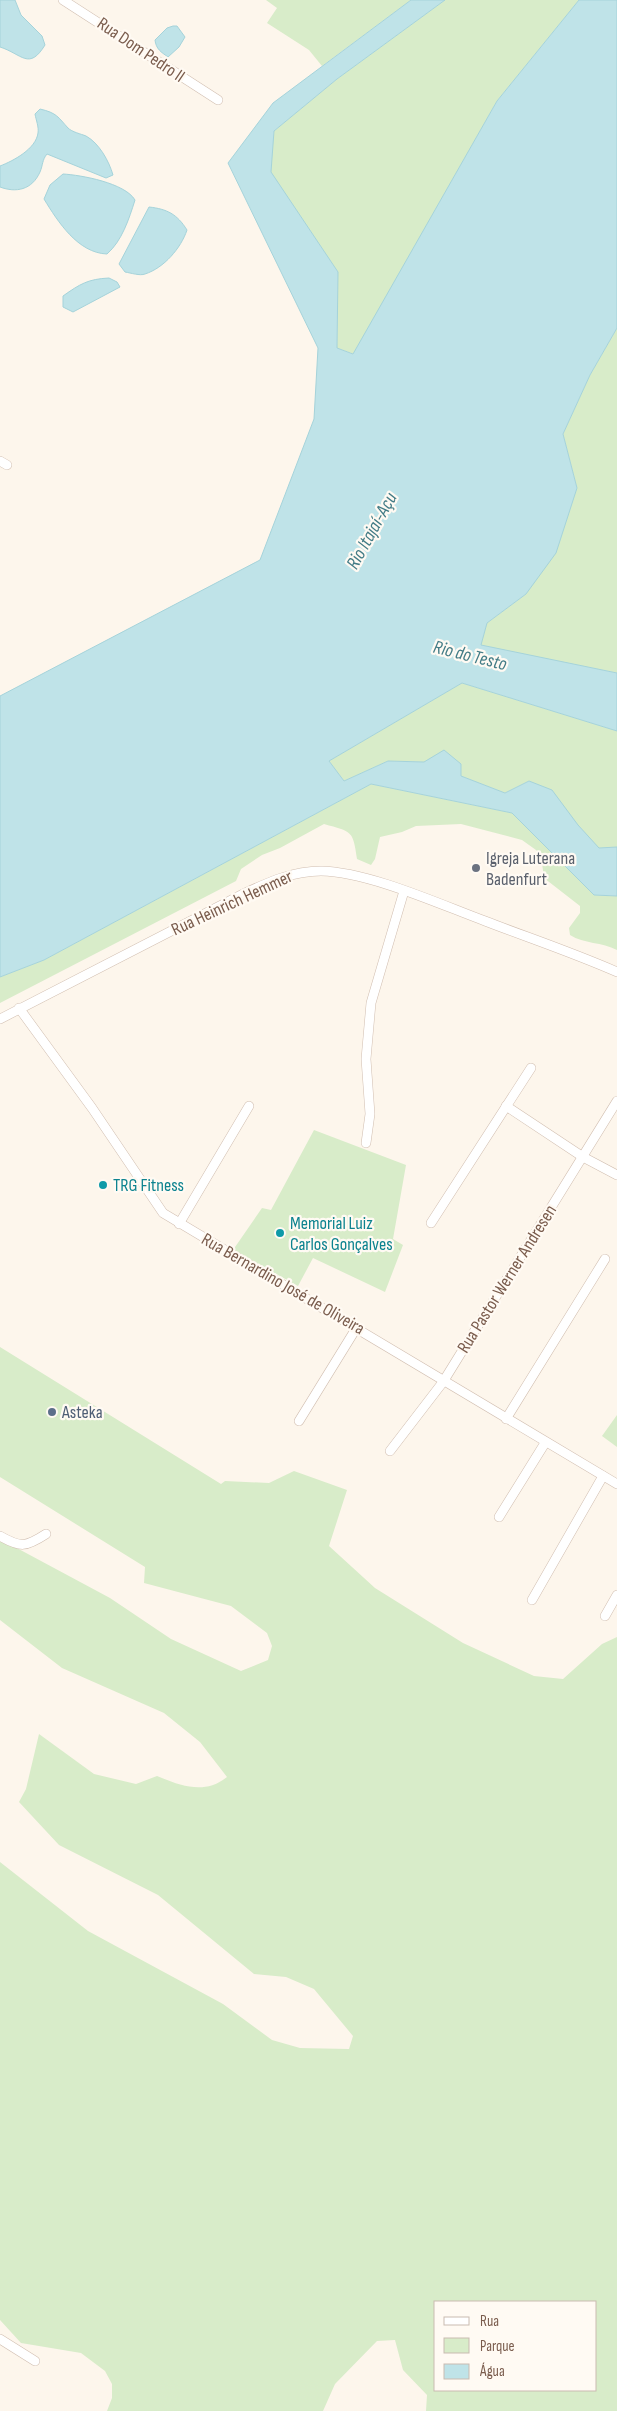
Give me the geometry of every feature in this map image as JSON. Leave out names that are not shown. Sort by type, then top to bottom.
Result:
[{"type":"street","name":"Rua Dom Pedro II","points":[[64,0],[218,100]]},
{"type":"street","name":"Rua Heinrich Hemmer","points":[[0,1019],[245,893],[291,875],[322,871],[347,874],[404,891],[617,972]]},
{"type":"street","points":[[366,1143],[370,1114],[366,1059],[370,1004],[404,891]]},
{"type":"street","name":"Rua Bernardino José de Oliveira","points":[[20,1008],[92,1108],[163,1213],[357,1327],[443,1382],[617,1484]]},
{"type":"street","points":[[431,1223],[531,1068]]},
{"type":"street","name":"Rua Pastor Werner Andresen","points":[[390,1451],[443,1382],[617,1101]]},
{"type":"street","points":[[179,1224],[249,1106]]},
{"type":"street","points":[[506,1106],[583,1157],[617,1175]]},
{"type":"street","points":[[506,1419],[605,1259]]},
{"type":"street","points":[[299,1421],[357,1327]]},
{"type":"street","points":[[499,1517],[546,1443]]},
{"type":"street","points":[[532,1600],[604,1476]]},
{"type":"street","points":[[0,1536],[15,1545],[30,1544],[46,1534]]},
{"type":"street","points":[[605,1616],[617,1595]]},
{"type":"street","points":[[0,2339],[35,2361]]},
{"type":"green space","points":[[266,0],[411,0],[322,66],[309,50],[267,23],[277,8]]},
{"type":"green space","points":[[445,0],[579,0],[497,101],[354,354],[337,348],[338,272],[270,172],[274,131],[337,79]]},
{"type":"green space","points":[[617,328],[617,673],[480,646],[487,623],[526,594],[577,488],[563,434],[590,375]]},
{"type":"green space","points":[[462,683],[617,731],[617,847],[599,849],[578,825],[529,781],[505,793],[424,762],[388,761],[344,781],[329,761]]},
{"type":"green space","points":[[371,784],[512,813],[594,895],[617,896],[617,950],[570,935],[569,928],[580,913],[580,906],[544,878],[542,863],[536,850],[522,840],[461,824],[416,826],[402,832],[380,837],[375,859],[371,865],[357,859],[354,842],[346,831],[324,824],[280,848],[262,855],[241,869],[236,881],[0,1003],[0,977],[44,960]]},
{"type":"green space","points":[[314,1130],[406,1165],[393,1239],[403,1245],[385,1292],[313,1258],[298,1286],[233,1250],[262,1208],[271,1210]]},
{"type":"green space","points":[[0,1347],[221,1484],[225,1481],[269,1483],[294,1471],[347,1490],[329,1546],[375,1588],[463,1643],[534,1676],[563,1679],[602,1644],[617,1637],[617,2411],[426,2411],[427,2395],[403,2370],[395,2340],[377,2341],[335,2384],[323,2411],[107,2411],[112,2398],[112,2384],[105,2371],[81,2353],[21,2343],[0,2320],[0,1862],[88,1931],[223,2004],[272,2040],[300,2048],[349,2049],[353,2036],[314,1989],[286,1977],[254,1974],[158,1895],[59,1845],[19,1802],[26,1789],[39,1734],[94,1774],[136,1784],[157,1776],[175,1783],[202,1787],[219,1783],[227,1777],[200,1742],[164,1713],[62,1668],[0,1620],[0,1539],[110,1598],[171,1639],[241,1671],[268,1660],[272,1646],[267,1633],[231,1606],[144,1583],[145,1567],[0,1477]]},
{"type":"green space","points":[[617,1415],[617,1447],[602,1436]]},
{"type":"water","points":[[0,0],[15,0],[21,15],[42,36],[45,45],[34,57],[30,59],[25,58],[0,47]]},
{"type":"water","points":[[411,0],[445,0],[337,79],[274,131],[271,172],[338,272],[337,348],[353,354],[497,101],[579,0],[617,0],[617,328],[590,375],[563,434],[577,488],[556,553],[526,594],[487,623],[481,645],[617,673],[617,731],[462,683],[329,761],[344,781],[388,761],[424,762],[444,750],[461,764],[461,776],[505,793],[529,781],[552,790],[578,825],[599,848],[617,847],[617,896],[594,895],[512,813],[371,784],[44,960],[0,977],[0,696],[260,560],[314,419],[318,348],[228,163],[273,103]]},
{"type":"water","points":[[177,26],[185,37],[179,47],[168,57],[161,52],[155,40],[167,28]]},
{"type":"water","points":[[40,109],[54,114],[74,132],[91,139],[106,158],[113,175],[106,178],[47,154],[40,172],[33,183],[18,190],[0,187],[0,166],[23,154],[36,139],[38,128],[35,114]]},
{"type":"water","points":[[63,174],[102,181],[122,189],[135,200],[121,236],[107,254],[87,248],[78,242],[62,226],[44,199],[50,185]]},
{"type":"water","points":[[149,207],[171,213],[187,230],[181,244],[159,267],[143,275],[125,272],[119,264]]},
{"type":"water","points":[[109,278],[117,282],[120,287],[73,312],[63,307],[63,296],[74,288],[90,281]]},
{"type":"place","name":"Igreja Luterana Badenfurt","points":[[476,868]]},
{"type":"place","name":"TRG Fitness","points":[[103,1185]]},
{"type":"place","name":"Memorial Luiz Carlos Gonçalves","points":[[280,1233]]},
{"type":"place","name":"Asteka","points":[[52,1412]]},
{"type":"water label","name":"Rio Itajaí-Açu","points":[[372,531]]},
{"type":"water label","name":"Rio do Testo","points":[[470,656]]}]
